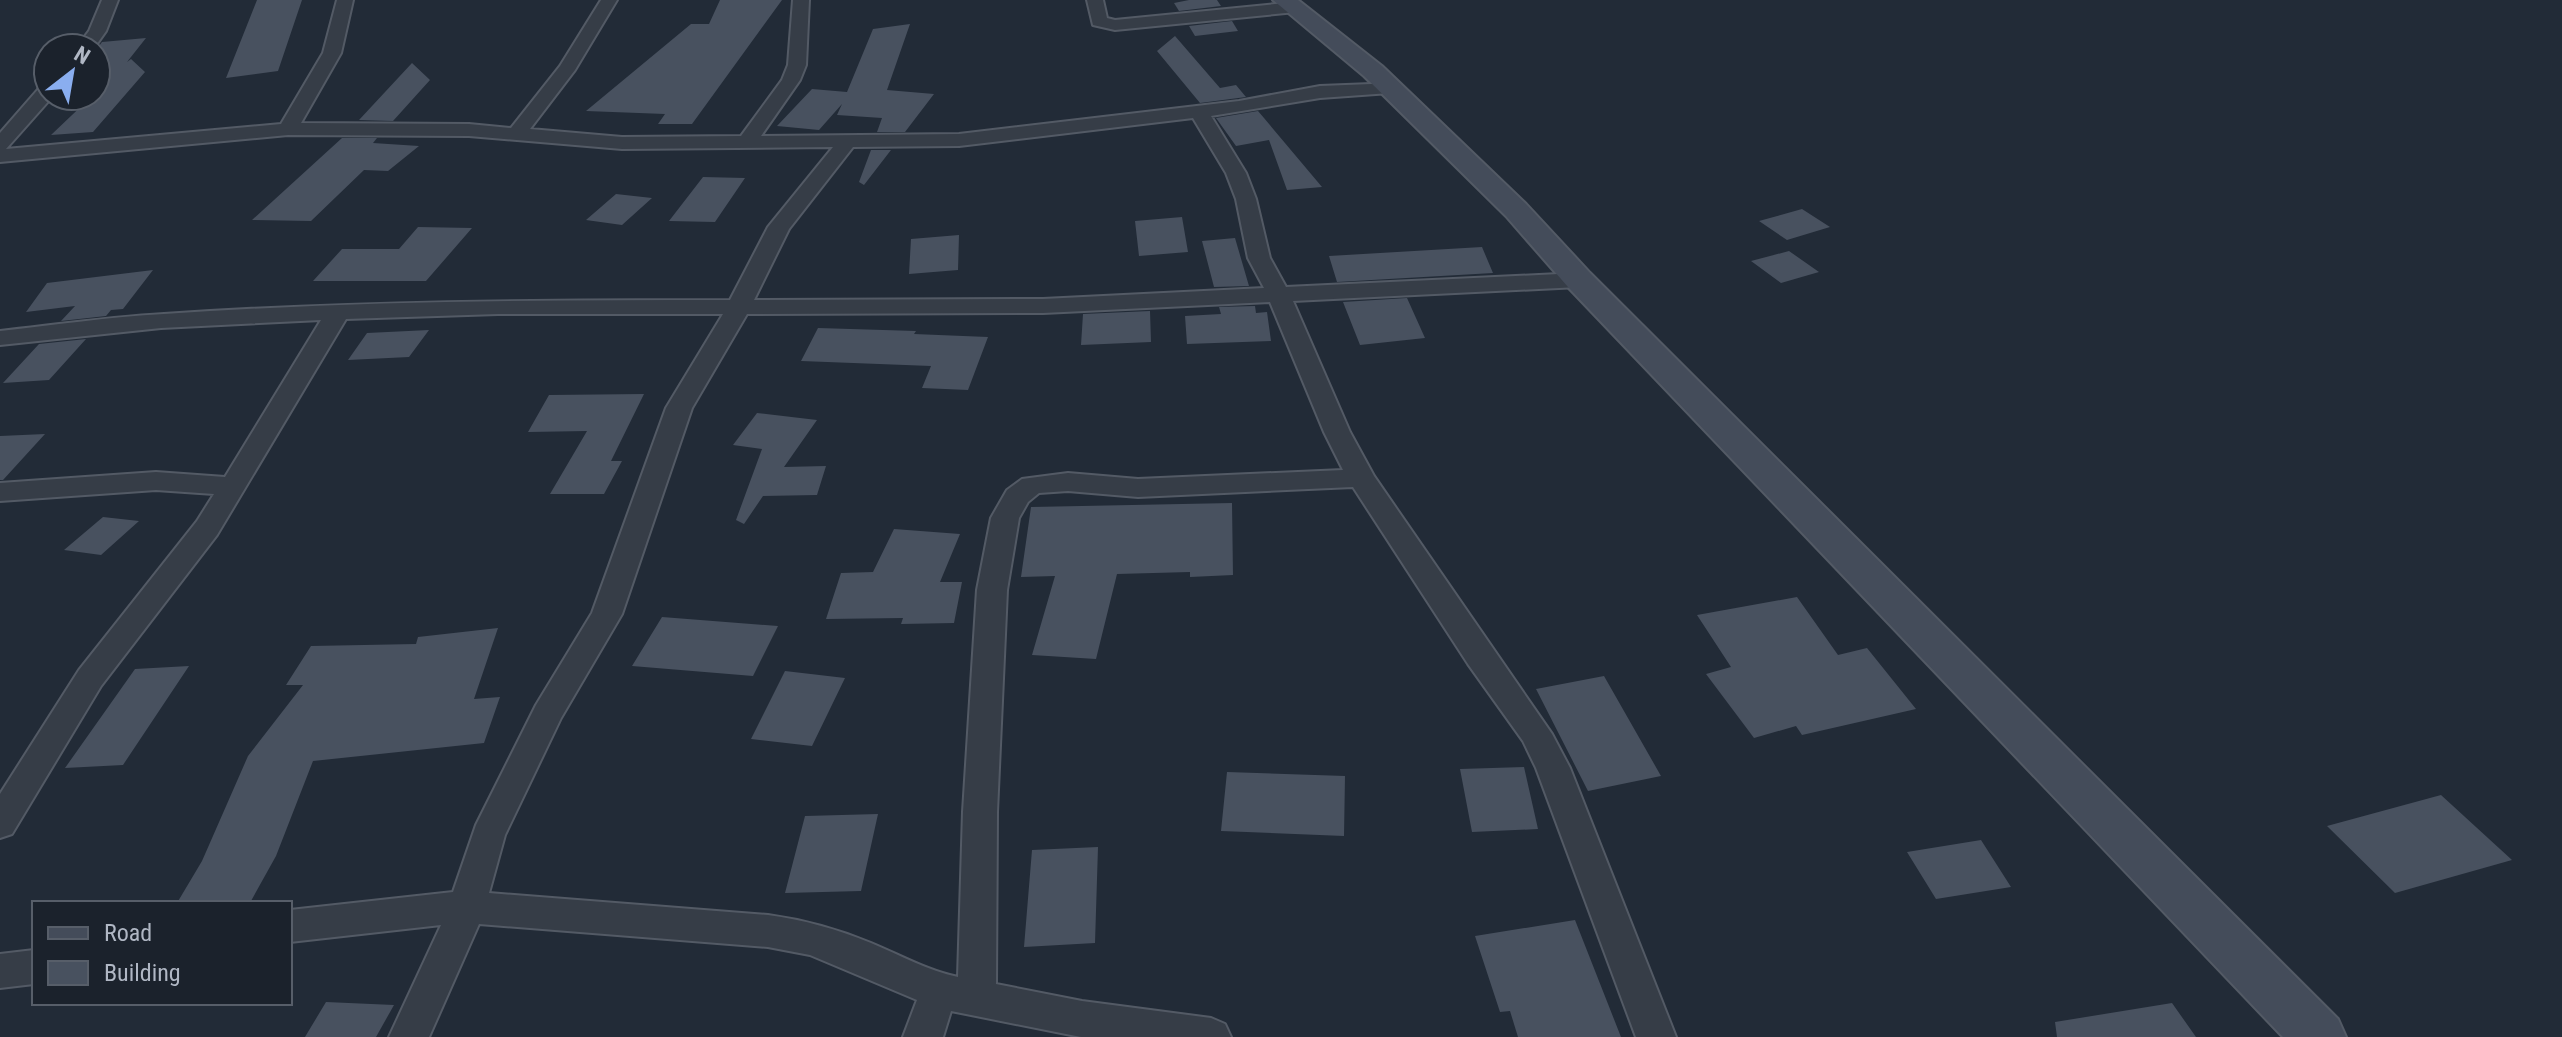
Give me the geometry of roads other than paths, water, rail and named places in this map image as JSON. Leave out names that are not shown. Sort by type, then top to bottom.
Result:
[{"type":"street","points":[[96,32],[110,0]]},
{"type":"street","points":[[288,129],[332,53],[345,0]]},
{"type":"street","points":[[516,134],[558,84],[584,46],[609,0]]},
{"type":"street","points":[[748,140],[791,80],[797,65],[801,0]]},
{"type":"street","points":[[1095,0],[1099,21],[1115,25],[1290,4],[1390,87],[1516,210],[1579,280],[2319,1037]]},
{"type":"street","points":[[0,156],[288,129],[434,129],[622,143],[748,140],[846,143],[979,139],[1199,112],[1320,92],[1390,87]]},
{"type":"street","points":[[0,145],[32,108]]},
{"type":"street","points":[[1199,112],[1236,173],[1246,199],[1259,258],[1279,296],[1337,432],[1361,478],[1479,656],[1536,734],[1553,768],[1656,1037]]},
{"type":"street","points":[[409,1037],[445,963],[467,907],[488,835],[547,714],[607,614],[679,408],[721,341],[779,227],[846,143]]},
{"type":"street","points":[[0,338],[161,321],[338,312],[739,306],[1043,306],[1579,280]]},
{"type":"street","points":[[0,824],[90,678],[207,528],[338,312]]},
{"type":"street","points":[[977,999],[980,812],[992,590],[1005,518],[1017,496],[1032,485],[1068,482],[1138,488],[1361,478]]},
{"type":"street","points":[[0,492],[156,481],[233,486]]},
{"type":"street","points":[[292,926],[467,907],[768,931],[810,938],[856,954],[939,991],[1082,1019],[1211,1037]]},
{"type":"street","points":[[0,971],[32,967]]},
{"type":"street","points":[[923,1037],[939,991]]}]
